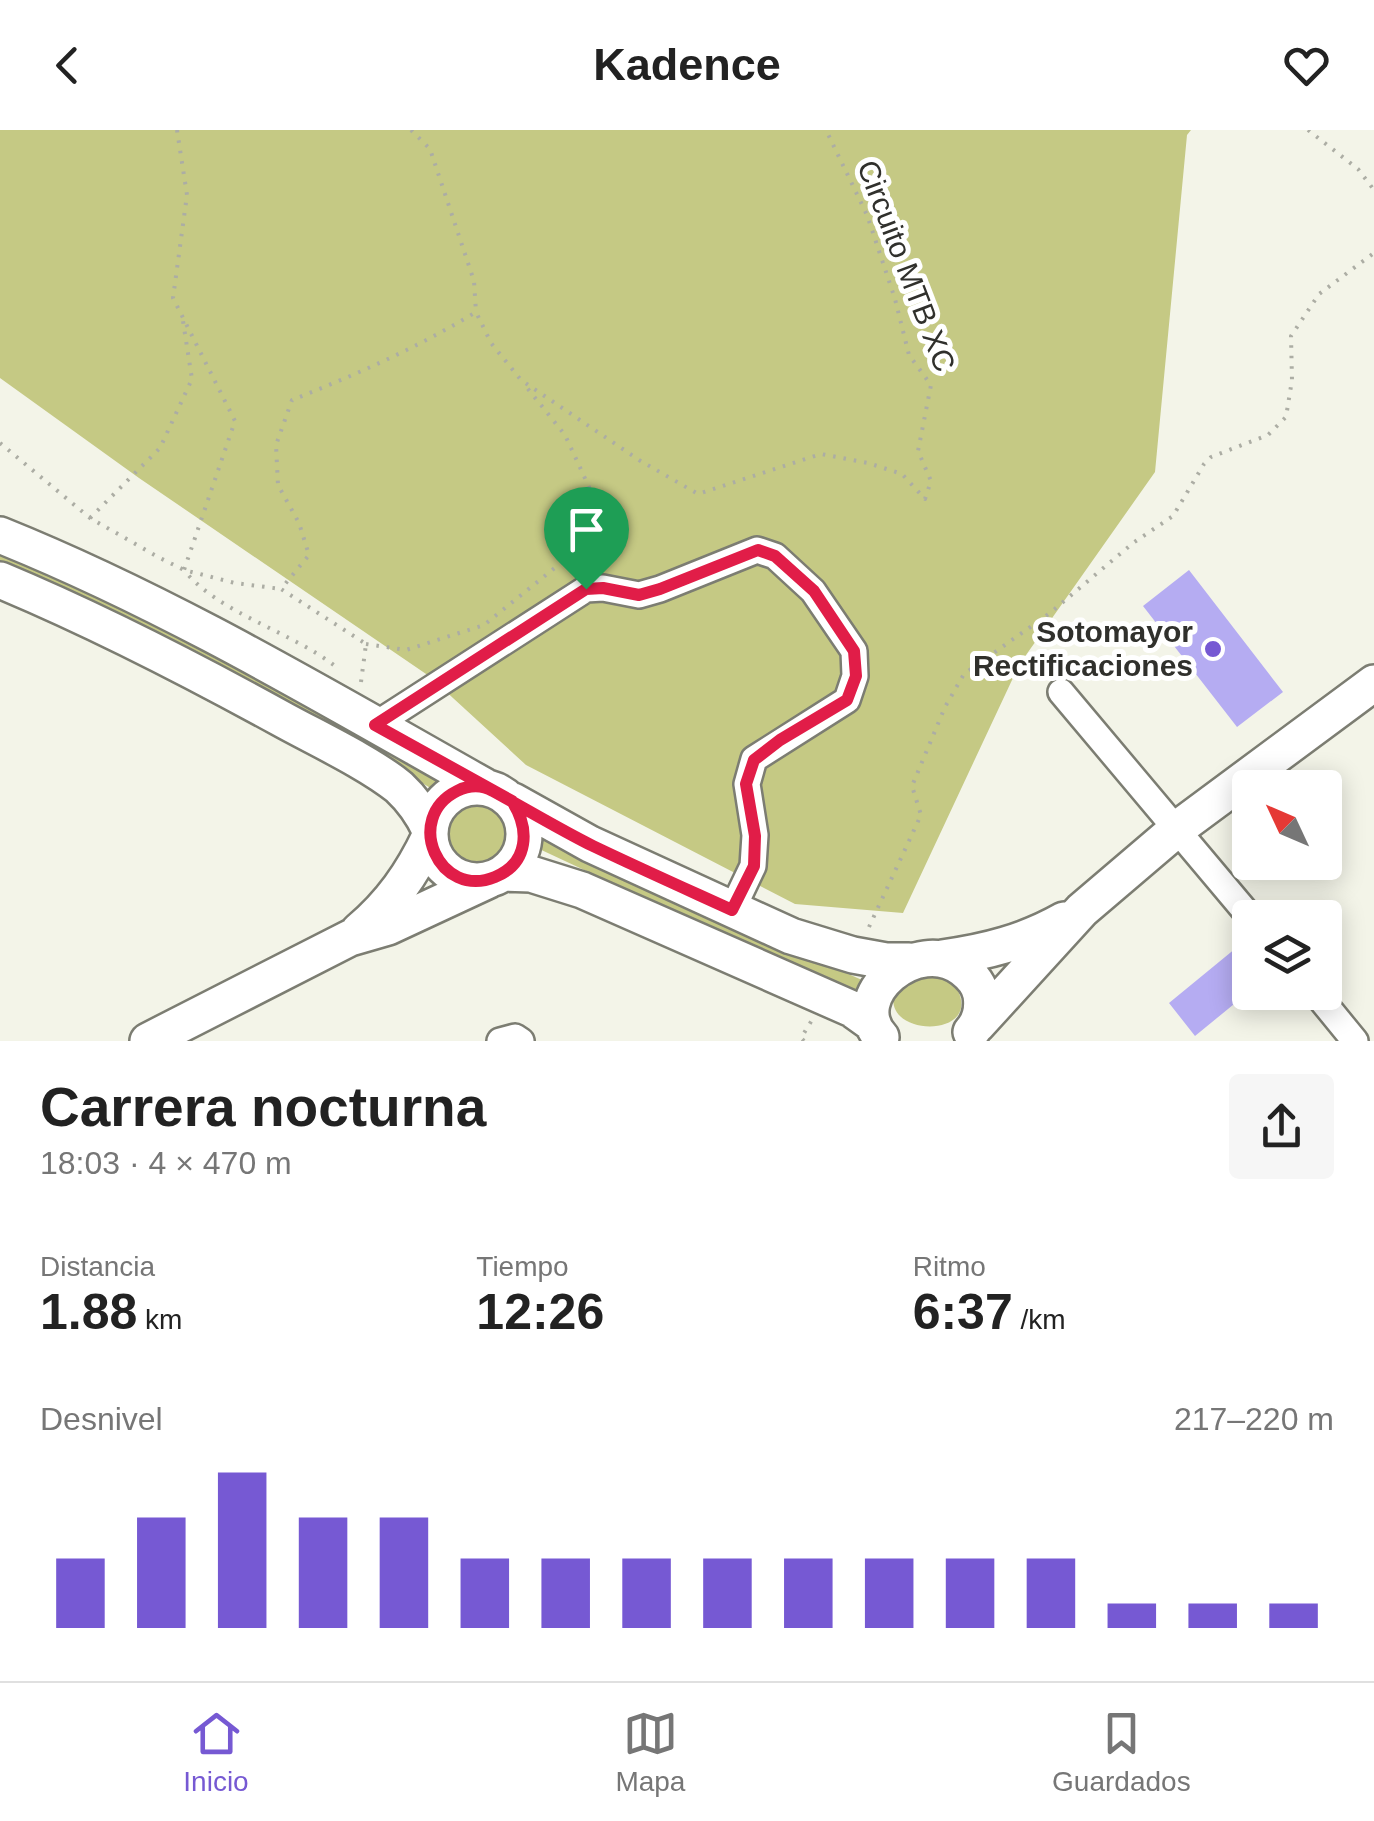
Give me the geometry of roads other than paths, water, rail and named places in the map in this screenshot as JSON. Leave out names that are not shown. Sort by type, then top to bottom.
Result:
[{"type":"main road","points":[[0,535],[72,564],[204,630],[590,844],[791,936],[886,961],[925,959],[1003,947],[1036,936],[1082,910]]},
{"type":"main road","points":[[0,580],[181,664],[398,786],[420,810],[437,859],[460,878],[474,881],[531,874],[582,890],[852,1009],[877,1034]]},
{"type":"main road","points":[[970,1033],[1082,910],[1176,828],[1374,684]]},
{"type":"main road","points":[[148,1041],[350,938],[388,927],[497,876],[516,861],[523,847],[521,815],[498,794],[468,787],[453,793],[441,802],[415,868],[379,914],[350,938]]},
{"type":"main road","points":[[877,1034],[873,1001],[881,986],[894,970],[925,959],[958,965],[978,986],[982,1008],[970,1033]]},
{"type":"street","points":[[375,725],[586,589],[639,595],[758,550],[775,556],[814,591],[854,651],[856,676],[847,700],[754,760],[746,784],[755,836],[754,866],[732,910]]},
{"type":"street","points":[[1061,692],[1237,900]]},
{"type":"street","points":[[1329,1010],[1356,1041]]},
{"type":"place","name":"Sotomayor Rectificaciones","points":[[1213,649]]}]
